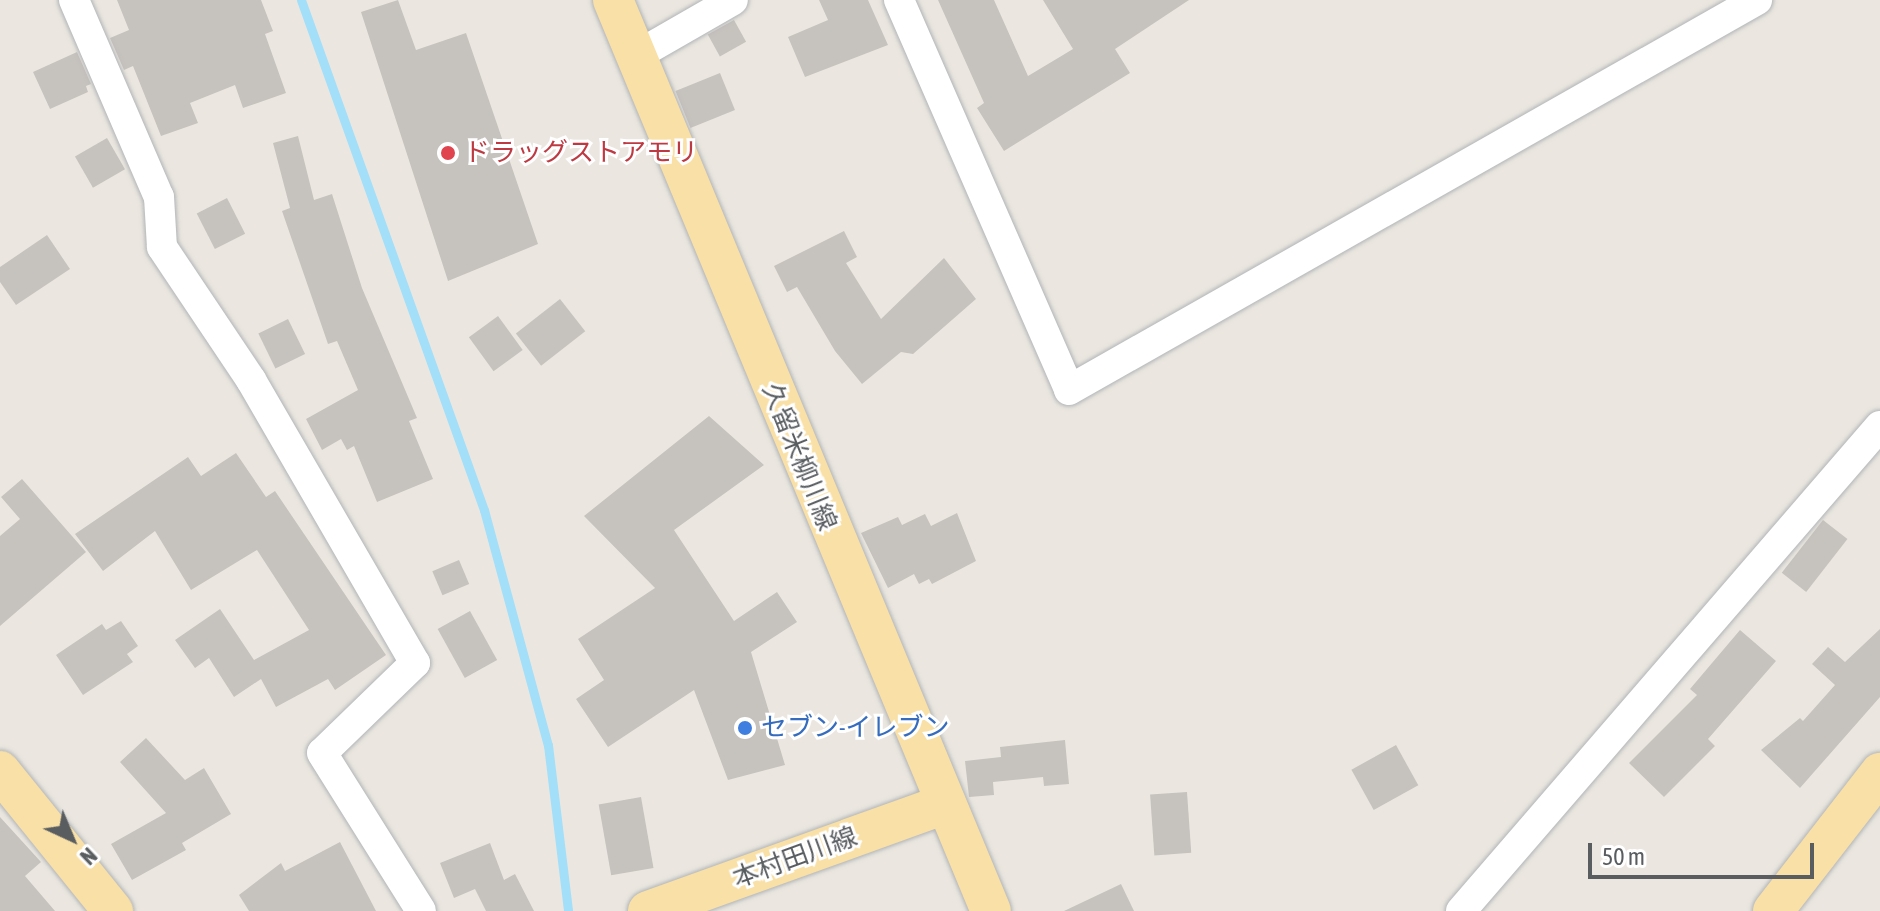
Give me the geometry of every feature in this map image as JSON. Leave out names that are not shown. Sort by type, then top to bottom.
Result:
[{"type":"main road","name":"久留米柳川線","points":[[613,0],[943,805],[991,911]]},
{"type":"main road","points":[[0,771],[113,911]]},
{"type":"main road","points":[[1773,911],[1880,773]]},
{"type":"main road","name":"本村田川線","points":[[648,911],[943,805]]},
{"type":"street","points":[[74,0],[159,197],[162,247],[251,380],[415,663],[322,753],[421,911]]},
{"type":"street","points":[[634,57],[733,0]]},
{"type":"street","points":[[899,0],[1069,390],[1757,0]]},
{"type":"street","points":[[1461,911],[1880,426]]},
{"type":"building","points":[[117,0],[261,0],[273,31],[265,34],[286,93],[243,108],[235,85],[190,103],[198,123],[161,136],[133,66],[124,70],[110,38],[129,30]]},
{"type":"building","points":[[398,0],[416,50],[466,33],[538,244],[448,281],[361,12]]},
{"type":"building","points":[[819,0],[868,0],[888,45],[805,77],[788,37],[828,20]]},
{"type":"building","points":[[938,0],[994,0],[1028,76],[1073,49],[1043,0],[1189,0],[1115,49],[1130,73],[1004,151],[977,108],[984,103]]},
{"type":"building","points":[[734,20],[746,42],[720,56],[708,35]]},
{"type":"building","points":[[77,52],[91,84],[86,86],[88,92],[50,109],[33,72]]},
{"type":"building","points":[[720,73],[735,110],[690,128],[675,91]]},
{"type":"building","points":[[298,136],[314,200],[332,194],[362,288],[417,418],[409,421],[433,479],[377,502],[354,446],[347,450],[341,439],[322,450],[306,419],[358,390],[337,341],[328,344],[282,211],[290,208],[273,143]]},
{"type":"building","points":[[107,138],[125,169],[93,188],[75,156]]},
{"type":"building","points":[[227,198],[245,234],[215,249],[197,213]]},
{"type":"building","points":[[844,231],[857,257],[846,263],[881,319],[944,258],[976,299],[913,354],[901,352],[862,384],[835,351],[797,287],[787,292],[774,266]]},
{"type":"building","points":[[47,235],[70,269],[16,305],[0,282],[0,267]]},
{"type":"building","points":[[560,299],[585,331],[541,366],[516,333]]},
{"type":"building","points":[[498,316],[523,350],[494,371],[469,337]]},
{"type":"building","points":[[288,319],[305,354],[275,369],[258,333]]},
{"type":"building","points":[[709,416],[764,465],[674,530],[734,621],[777,592],[797,622],[751,652],[785,765],[728,780],[694,690],[608,747],[576,699],[604,680],[578,639],[655,588],[584,516]]},
{"type":"building","points":[[236,453],[266,497],[275,491],[386,655],[335,690],[328,679],[276,707],[261,679],[234,697],[209,658],[195,668],[175,640],[220,609],[254,660],[309,630],[257,550],[191,590],[155,531],[103,571],[75,534],[188,457],[201,476]]},
{"type":"building","points":[[22,479],[86,552],[0,626],[0,536],[20,519],[1,497]]},
{"type":"building","points":[[957,513],[976,561],[932,584],[929,579],[919,584],[914,574],[888,588],[861,533],[898,517],[902,525],[925,514],[931,526]]},
{"type":"building","points":[[1823,520],[1847,539],[1806,592],[1782,573]]},
{"type":"building","points":[[459,560],[469,584],[442,595],[432,571]]},
{"type":"building","points":[[470,611],[497,660],[465,678],[438,629]]},
{"type":"building","points":[[121,621],[138,646],[127,654],[133,662],[83,695],[56,655],[102,624],[106,630]]},
{"type":"building","points":[[1880,629],[1880,697],[1800,788],[1761,750],[1800,718],[1803,721],[1835,685],[1812,664],[1828,647],[1845,662]]},
{"type":"building","points":[[1740,630],[1776,661],[1708,739],[1715,746],[1664,797],[1629,763],[1697,695],[1690,689]]},
{"type":"building","points":[[146,738],[185,780],[204,768],[231,814],[182,843],[186,850],[132,880],[111,844],[166,813],[120,762]]},
{"type":"building","points":[[1065,740],[1069,784],[1044,786],[1043,777],[993,782],[994,795],[969,797],[965,761],[1001,757],[1000,747]]},
{"type":"building","points":[[1396,745],[1418,785],[1374,810],[1351,770]]},
{"type":"building","points":[[1187,792],[1191,853],[1154,855],[1150,795]]},
{"type":"building","points":[[641,797],[654,868],[611,875],[599,804]]},
{"type":"building","points":[[0,817],[41,862],[25,876],[55,911],[0,911]]},
{"type":"building","points":[[340,842],[376,911],[249,911],[239,895],[281,863],[285,871]]},
{"type":"building","points":[[490,843],[504,880],[515,874],[534,911],[486,911],[475,889],[454,898],[440,863]]},
{"type":"building","points":[[1121,884],[1134,911],[1064,911]]},
{"type":"waterway","points":[[301,0],[484,510],[548,745],[568,911]]},
{"type":"place","name":"ドラッグストアモリ","points":[[448,153]]},
{"type":"place","name":"セブン-イレブン","points":[[745,728]]}]
